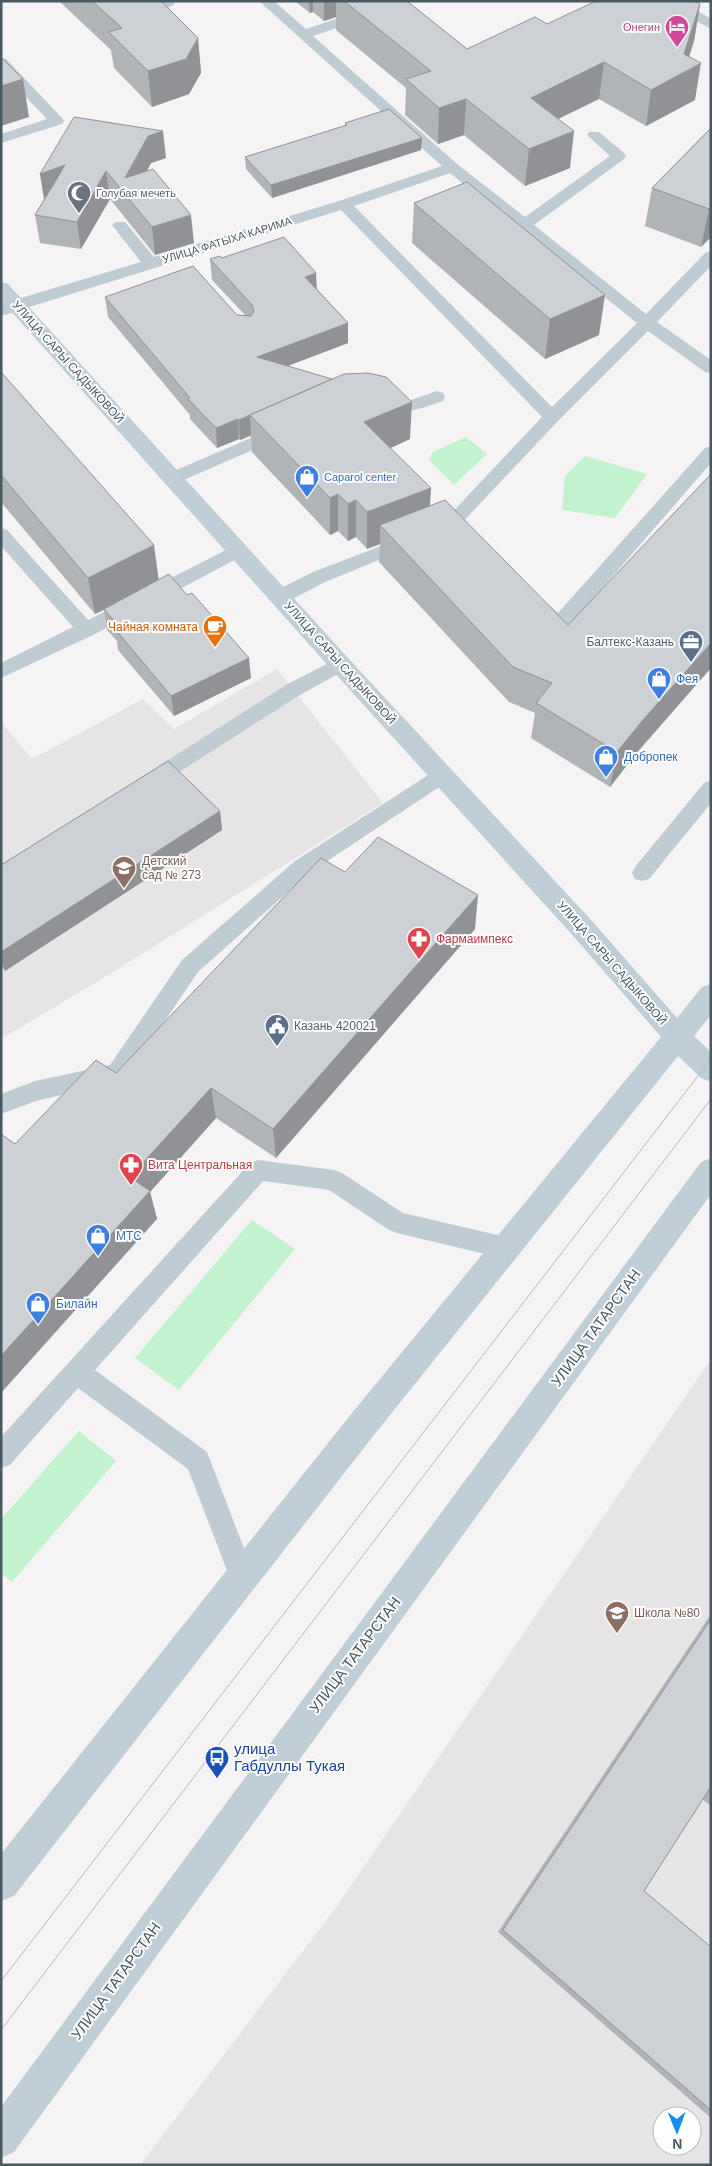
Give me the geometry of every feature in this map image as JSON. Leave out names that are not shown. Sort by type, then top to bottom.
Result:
[{"type":"main road","name":"УЛИЦА САРЫ САДЫКОВОЙ","points":[[1,288],[9,308],[173,478],[340,664],[579,924],[677,1038],[711,1070]]},
{"type":"main road","points":[[1,1883],[363,1424],[711,995]]},
{"type":"main road","name":"УЛИЦА ТАТАРСТАН","points":[[1,2139],[711,1171]]},
{"type":"lane","points":[[266,1],[452,167],[647,323],[711,368]]},
{"type":"lane","points":[[304,34],[382,8],[388,1]]},
{"type":"lane","points":[[681,1],[687,10],[711,25]]},
{"type":"lane","points":[[1,62],[57,121],[1,140]]},
{"type":"lane","points":[[524,225],[619,156],[594,135]]},
{"type":"lane","name":"УЛИЦА ФАТЫХА КАРИМА","points":[[9,308],[344,204],[452,167]]},
{"type":"lane","points":[[344,204],[552,417]]},
{"type":"lane","points":[[120,225],[151,264]]},
{"type":"lane","points":[[178,255],[191,270]]},
{"type":"lane","points":[[280,596],[320,576],[450,525],[552,417],[647,323],[711,256]]},
{"type":"lane","points":[[365,403],[405,408],[437,397]]},
{"type":"lane","points":[[173,478],[298,424]]},
{"type":"lane","points":[[530,598],[559,625],[711,452]]},
{"type":"lane","points":[[450,525],[465,538]]},
{"type":"lane","points":[[1,534],[86,630]]},
{"type":"lane","points":[[1,671],[86,630],[238,551]]},
{"type":"lane","points":[[135,791],[293,690],[340,664]]},
{"type":"lane","points":[[1,1104],[36,1091],[117,1073],[190,966],[302,867],[443,775]]},
{"type":"lane","points":[[642,873],[711,788]]},
{"type":"lane","points":[[1,1456],[258,1170],[334,1180],[397,1222],[506,1248]]},
{"type":"lane","points":[[76,1372],[198,1461],[242,1577]]},
{"type":"shaded area","name":"Детский сад № 273","points":[[277,669],[383,803],[110,974],[1,1039],[1,722],[32,759],[143,699],[174,729]]},
{"type":"shaded area","name":"Школа №80","points":[[711,1359],[711,2165],[140,2165],[335,1909]]},
{"type":"green space","points":[[466,437],[487,454],[454,485],[429,460],[433,452]]},
{"type":"green space","points":[[585,456],[647,474],[615,518],[562,510],[565,476]]},
{"type":"green space","points":[[252,1220],[295,1249],[179,1390],[135,1358]]},
{"type":"green space","points":[[79,1431],[116,1461],[12,1582],[1,1573],[1,1519]]},
{"type":"building","points":[[92,1],[161,1],[198,38],[186,59],[148,71],[109,32],[122,28]]},
{"type":"building","points":[[344,1],[407,1],[467,49],[535,17],[547,24],[596,1],[694,1],[700,4],[684,54],[701,63],[651,90],[604,62],[531,98],[574,131],[529,149],[466,99],[439,108],[406,79],[431,71]]},
{"type":"building","points":[[1,57],[23,79],[1,86]]},
{"type":"building","points":[[389,109],[422,138],[271,185],[245,157],[347,125],[345,123]]},
{"type":"building","points":[[74,117],[163,131],[148,136],[125,178],[153,169],[191,215],[152,227],[106,171],[77,222],[35,215],[65,165],[40,174]]},
{"type":"building","points":[[711,128],[711,207],[709,209],[652,188]]},
{"type":"building","points":[[467,182],[605,295],[550,319],[414,203]]},
{"type":"building","points":[[284,237],[316,273],[305,277],[348,323],[257,357],[332,379],[239,420],[216,428],[188,399],[190,398],[105,297],[193,266],[237,315],[251,316],[254,311],[252,305],[210,259],[220,256],[222,258]]},
{"type":"building","points":[[1,372],[154,545],[88,578],[1,475]]},
{"type":"building","points":[[368,373],[386,377],[412,402],[364,422],[431,488],[367,512],[356,500],[348,504],[338,494],[330,498],[250,415],[344,374]]},
{"type":"building","points":[[711,474],[711,643],[617,752],[536,703],[552,683],[513,667],[380,525],[445,500],[568,625]]},
{"type":"building","points":[[169,574],[187,595],[192,593],[249,658],[171,696],[115,629],[119,627],[104,609]]},
{"type":"building","points":[[168,761],[220,811],[1,952],[1,865]]},
{"type":"building","points":[[378,837],[478,895],[273,1129],[211,1088],[130,1177],[150,1191],[1,1356],[1,1134],[15,1144],[96,1060],[116,1073],[321,858],[345,872]]},
{"type":"building","points":[[711,1619],[711,1789],[644,1891],[711,1947],[711,2110],[503,1930]]},
{"type":"tram line","points":[[1,1981],[711,1059]]},
{"type":"tram line","points":[[1,2030],[711,1099]]},
{"type":"place","name":"Онегин","points":[[677,48]]},
{"type":"place","name":"Голубая мечеть","points":[[79,214]]},
{"type":"place","name":"Caparol center","points":[[307,498]]},
{"type":"place","name":"Чайная комната","points":[[215,648]]},
{"type":"place","name":"Балтекс-Казань","points":[[691,663]]},
{"type":"place","name":"Фея","points":[[659,700]]},
{"type":"place","name":"Добропек","points":[[606,778]]},
{"type":"place","name":"Детский сад № 273","points":[[124,889]]},
{"type":"place","name":"Фармаимпекс","points":[[419,960]]},
{"type":"place","name":"Казань 420021","points":[[277,1047]]},
{"type":"place","name":"Вита Центральная","points":[[131,1186]]},
{"type":"place","name":"МТС","points":[[98,1257]]},
{"type":"place","name":"Билайн","points":[[38,1325]]},
{"type":"place","name":"Школа №80","points":[[617,1634]]},
{"type":"place","name":"улица Габдуллы Тукая","points":[[217,1779]]}]
